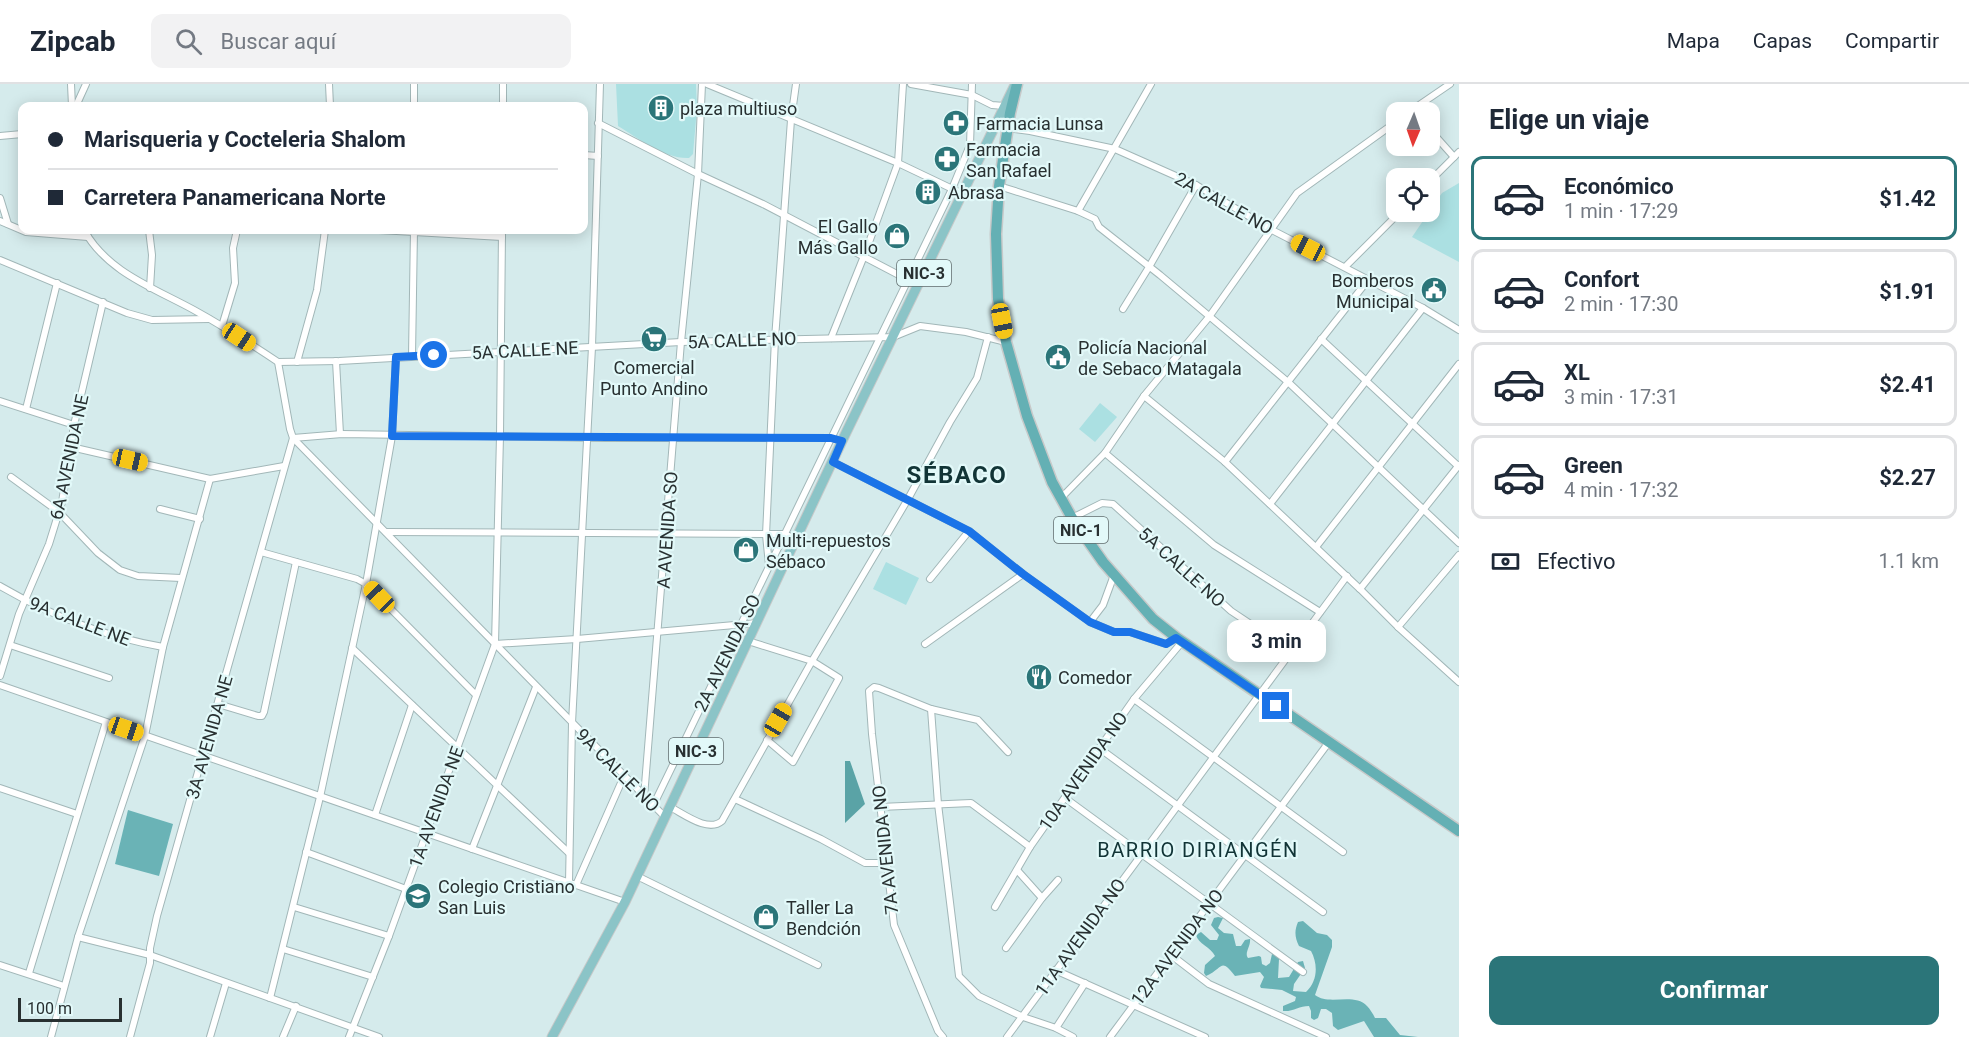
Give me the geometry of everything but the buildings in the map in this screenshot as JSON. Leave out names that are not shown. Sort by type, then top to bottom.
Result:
[{"type":"highway","name":"NIC-1","points":[[1016,84],[999,186],[996,234],[998,299],[1006,342],[1027,416],[1052,483],[1072,518],[1114,574],[1153,619],[1179,640],[1459,831]]},
{"type":"main road","name":"NIC-3","points":[[552,1037],[637,876],[842,441],[1016,84]]},
{"type":"street","points":[[71,84],[73,102]]},
{"type":"street","points":[[76,102],[86,84]]},
{"type":"street","points":[[329,84],[330,102]]},
{"type":"street","points":[[414,84],[414,102]]},
{"type":"street","points":[[503,84],[503,102]]},
{"type":"street","points":[[572,884],[568,853],[572,723],[592,347],[600,84]]},
{"type":"street","name":"A AVENIDA SO","points":[[644,797],[681,342],[698,174],[702,84]]},
{"type":"street","points":[[707,84],[898,163],[963,194]]},
{"type":"street","points":[[769,565],[766,535],[775,339],[791,120],[796,84]]},
{"type":"street","points":[[831,338],[898,163],[903,84]]},
{"type":"street","points":[[911,84],[972,95],[992,105],[1004,106]]},
{"type":"street","name":"2A AVENIDA SO","points":[[653,806],[951,189],[970,145],[972,84]]},
{"type":"street","points":[[1078,211],[1151,84]]},
{"type":"street","points":[[1426,102],[1450,84]]},
{"type":"street","points":[[598,123],[785,215],[918,285]]},
{"type":"street","name":"2A CALLE NO","points":[[1007,128],[1115,148],[1196,185],[1272,230],[1423,308],[1459,330]]},
{"type":"street","points":[[1061,498],[1105,453],[1144,396],[1209,317],[1297,193],[1386,129]]},
{"type":"street","points":[[0,136],[18,134]]},
{"type":"street","points":[[1440,139],[1456,154],[1440,171]]},
{"type":"street","points":[[588,155],[598,156]]},
{"type":"street","points":[[1123,309],[1196,185]]},
{"type":"street","points":[[999,186],[1078,211],[1095,219],[1099,227],[1288,382],[1459,543]]},
{"type":"street","points":[[0,198],[8,224]]},
{"type":"street","points":[[0,221],[18,228]]},
{"type":"street","points":[[1345,267],[1390,222]]},
{"type":"street","points":[[51,234],[88,237]]},
{"type":"street","points":[[86,234],[106,258],[118,268],[150,288],[222,326],[278,362],[293,438],[340,434],[587,438],[772,437],[831,438],[842,441]]},
{"type":"street","points":[[149,234],[152,255],[150,288]]},
{"type":"street","points":[[222,326],[236,283],[233,248],[236,234]]},
{"type":"street","points":[[297,362],[317,290],[324,234]]},
{"type":"street","points":[[412,356],[414,234]]},
{"type":"street","name":"1A AVENIDA NE","points":[[349,1037],[389,936],[495,644],[502,234]]},
{"type":"street","points":[[0,260],[127,314],[152,320],[209,319]]},
{"type":"street","points":[[1225,462],[1368,280]]},
{"type":"street","points":[[26,409],[57,283]]},
{"type":"street","name":"6A AVENIDA NE","points":[[0,676],[25,601],[49,544],[59,512],[74,425],[103,302]]},
{"type":"street","points":[[1270,504],[1423,308]]},
{"type":"street","points":[[892,337],[920,326],[944,328],[1006,342]]},
{"type":"street","name":"5A CALLE NO","points":[[592,347],[681,342],[892,337]]},
{"type":"street","points":[[670,807],[708,826],[716,826],[722,821],[977,378],[988,337]]},
{"type":"street","points":[[1322,339],[1459,466],[1360,589]]},
{"type":"street","name":"5A CALLE NE","points":[[278,362],[592,347]]},
{"type":"street","points":[[270,998],[320,797],[366,584],[392,436],[396,357]]},
{"type":"street","points":[[336,361],[340,434]]},
{"type":"street","points":[[1316,547],[1459,364]]},
{"type":"street","points":[[1144,396],[1225,462],[1457,681]]},
{"type":"street","points":[[0,401],[74,425]]},
{"type":"street","name":"3A AVENIDA NE","points":[[130,1037],[157,916],[293,438]]},
{"type":"street","name":"9A CALLE NO","points":[[293,438],[665,817]]},
{"type":"street","points":[[71,447],[210,478],[285,466]]},
{"type":"street","points":[[1105,453],[1214,545],[1320,612]]},
{"type":"street","points":[[833,462],[969,531],[1023,574],[1090,622],[1114,632],[1130,632],[1166,644],[1179,640]]},
{"type":"street","points":[[11,477],[59,512],[98,553],[120,570],[138,576],[181,578]]},
{"type":"street","points":[[51,1037],[78,937],[145,736],[163,647],[210,478]]},
{"type":"street","name":"5A CALLE NO","points":[[1072,518],[1102,503],[1113,504],[1223,605],[1291,651]]},
{"type":"street","points":[[160,509],[200,519]]},
{"type":"street","points":[[930,579],[969,531]]},
{"type":"street","points":[[386,532],[784,534],[796,539]]},
{"type":"street","points":[[261,552],[357,579],[366,584],[476,695]]},
{"type":"street","points":[[1398,627],[1459,555]]},
{"type":"street","points":[[218,704],[262,716],[296,562]]},
{"type":"street","points":[[925,644],[1023,574]]},
{"type":"street","points":[[1090,622],[1103,605],[1114,574]]},
{"type":"street","name":"11A AVENIDA NO","points":[[1007,1037],[1347,576]]},
{"type":"street","name":"9A CALLE NE","points":[[0,586],[25,601],[100,631],[135,642],[163,647]]},
{"type":"street","points":[[495,644],[578,639],[757,622]]},
{"type":"street","name":"10A AVENIDA NO","points":[[995,907],[1030,847],[1134,699],[1179,640]]},
{"type":"street","points":[[748,641],[812,662],[839,678],[793,762],[767,740]]},
{"type":"street","points":[[10,645],[109,678]]},
{"type":"street","points":[[352,648],[568,853]]},
{"type":"street","points":[[1457,681],[1459,671]]},
{"type":"street","points":[[0,685],[624,902]]},
{"type":"street","points":[[472,849],[536,687]]},
{"type":"street","name":"7A AVENIDA NO","points":[[931,709],[879,688],[871,688],[869,696],[872,734],[885,863],[894,925],[938,1031],[943,1037]]},
{"type":"street","points":[[1134,699],[1343,852]]},
{"type":"street","points":[[375,815],[412,705]]},
{"type":"street","points":[[1008,752],[978,720],[931,709],[938,804],[959,976],[979,996],[1073,1037]]},
{"type":"street","points":[[29,973],[106,722]]},
{"type":"street","name":"12A AVENIDA NO","points":[[1110,1037],[1329,742]]},
{"type":"street","points":[[1099,748],[1323,912]]},
{"type":"street","points":[[572,884],[624,776]]},
{"type":"street","points":[[0,788],[77,814]]},
{"type":"street","points":[[1065,798],[1303,972]]},
{"type":"street","points":[[735,799],[821,839],[865,863],[885,863]]},
{"type":"street","points":[[880,807],[971,803],[1030,847]]},
{"type":"street","points":[[306,852],[406,889]]},
{"type":"street","points":[[1017,870],[1042,898]]},
{"type":"street","points":[[637,876],[818,965]]},
{"type":"street","points":[[1006,948],[1058,880]]},
{"type":"street","points":[[294,907],[389,936]]},
{"type":"street","points":[[78,937],[150,955],[379,1037]]},
{"type":"street","points":[[283,949],[373,977]]},
{"type":"street","points":[[1171,955],[1209,984],[1326,1037]]},
{"type":"street","points":[[0,964],[64,986]]},
{"type":"street","points":[[1055,970],[1205,1037]]},
{"type":"street","points":[[210,1037],[226,983]]},
{"type":"street","points":[[1056,1028],[1085,983]]},
{"type":"street","points":[[283,1037],[296,1006]]},
{"type":"shaded area","points":[[616,84],[696,84],[697,108],[693,154],[689,158],[670,155],[618,126]]},
{"type":"shaded area","points":[[1459,183],[1459,262],[1412,237],[1422,222],[1440,222],[1442,193]]},
{"type":"shaded area","points":[[1100,403],[1117,417],[1095,442],[1079,429]]},
{"type":"shaded area","points":[[886,562],[919,578],[906,605],[873,589]]},
{"type":"shaded area","points":[[845,761],[850,761],[865,804],[845,823]]},
{"type":"shaded area","points":[[128,810],[173,824],[159,876],[115,864]]},
{"type":"shaded area","points":[[1214,918],[1223,918],[1218,928],[1224,933],[1233,934],[1236,946],[1241,946],[1245,940],[1250,939],[1248,958],[1259,956],[1262,964],[1266,966],[1270,963],[1272,954],[1277,955],[1279,959],[1278,978],[1289,977],[1298,962],[1303,961],[1305,968],[1294,984],[1293,991],[1306,992],[1313,983],[1316,972],[1311,951],[1299,946],[1296,931],[1298,922],[1303,921],[1317,933],[1327,935],[1332,940],[1332,947],[1315,995],[1327,999],[1349,999],[1362,1002],[1375,1018],[1386,1018],[1400,1035],[1418,1037],[1374,1037],[1364,1021],[1338,1030],[1333,1026],[1332,1013],[1326,1009],[1321,1009],[1318,1018],[1314,1020],[1311,1018],[1309,1006],[1283,1011],[1283,1006],[1295,1001],[1296,997],[1282,990],[1261,988],[1264,977],[1260,972],[1235,976],[1227,967],[1222,966],[1206,976],[1205,965],[1215,956],[1199,941],[1196,935],[1201,932],[1210,940],[1217,940],[1219,935],[1211,925]]},
{"type":"place","name":"plaza multiuso","points":[[661,108]]},
{"type":"place","name":"Farmacia Lunsa","points":[[956,123]]},
{"type":"place","name":"Farmacia San Rafael","points":[[947,159]]},
{"type":"place","name":"Abrasa","points":[[928,192]]},
{"type":"place","name":"El Gallo Más Gallo","points":[[897,236]]},
{"type":"place","name":"Bomberos Municipal","points":[[1434,290]]},
{"type":"place","name":"Comercial Punto Andino","points":[[654,339]]},
{"type":"place","name":"Policía Nacional de Sebaco Matagala","points":[[1058,357]]},
{"type":"place","name":"Multi-repuestos Sébaco","points":[[746,550]]},
{"type":"place","name":"Comedor","points":[[1039,677]]},
{"type":"place","name":"Colegio Cristiano San Luis","points":[[418,896]]},
{"type":"place","name":"Taller La Bendción","points":[[766,917]]},
{"type":"district","name":"SÉBACO","points":[[957,475]]},
{"type":"district","name":"BARRIO DIRIANGÉN","points":[[1198,850]]},
{"type":"route","points":[[434,355],[396,357],[392,436],[831,438],[842,441],[833,462],[969,531],[1023,574],[1090,622],[1114,632],[1130,632],[1166,644],[1176,638],[1276,706]]}]
